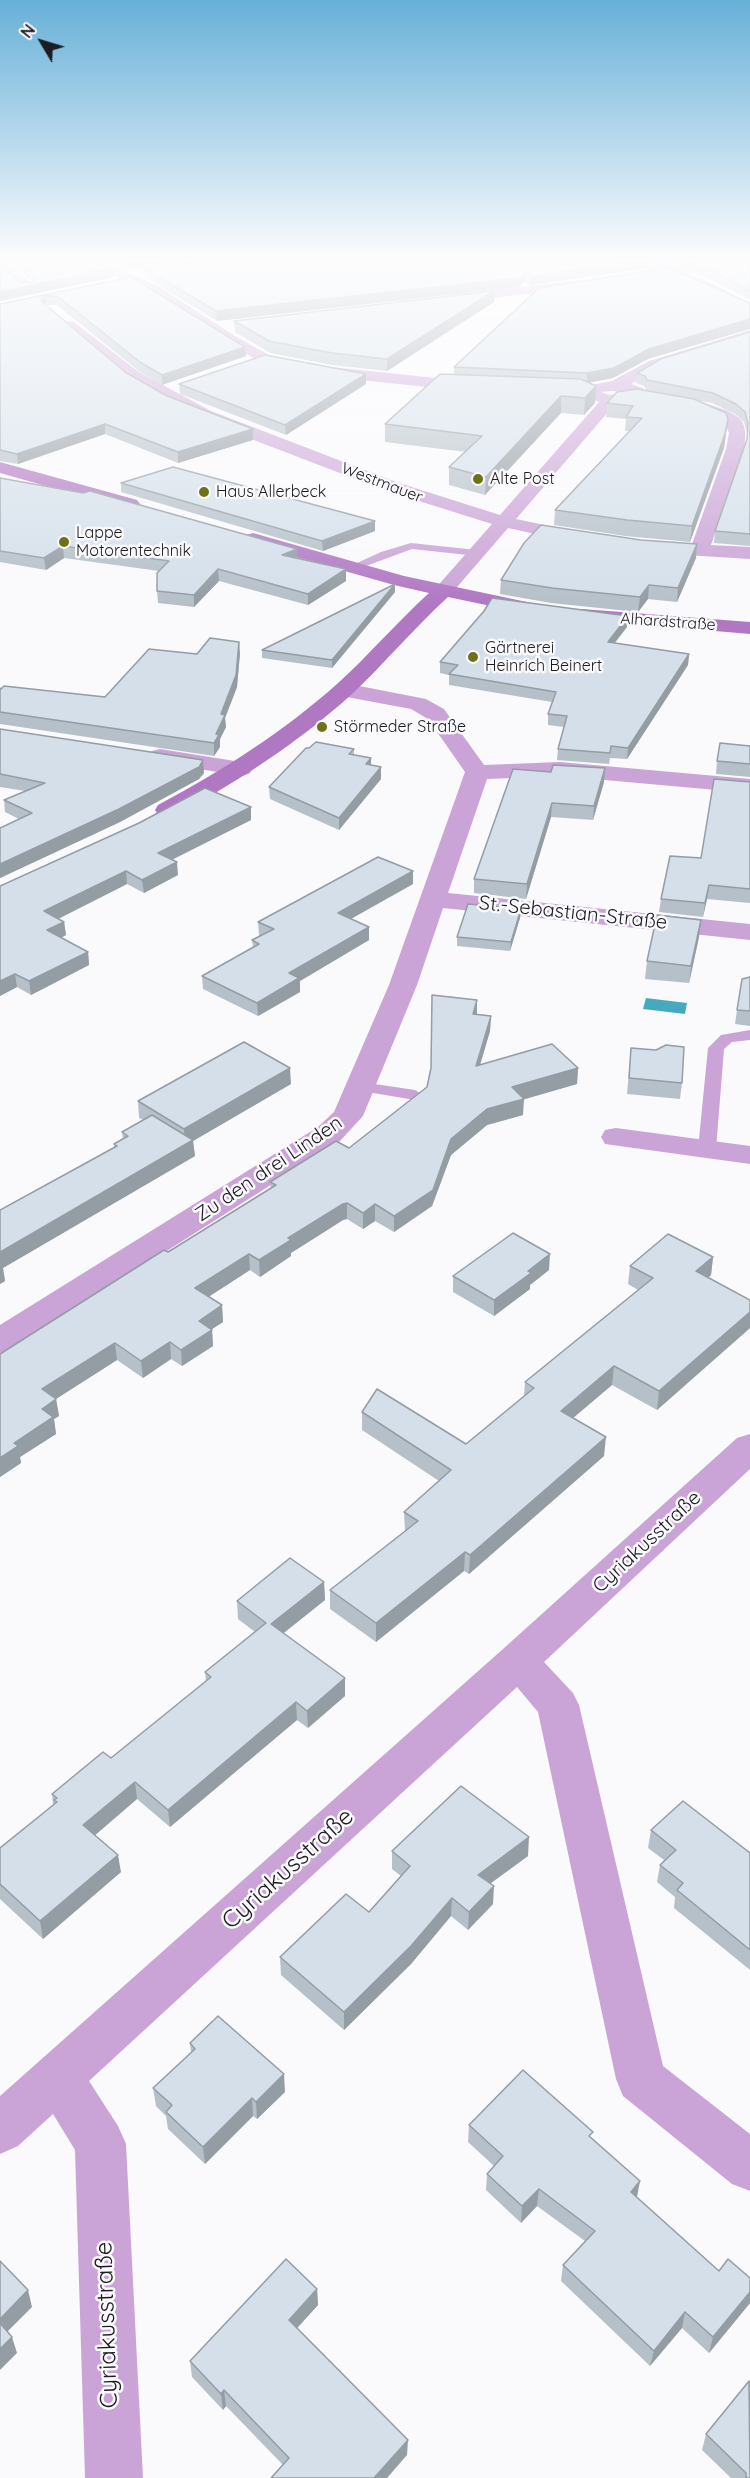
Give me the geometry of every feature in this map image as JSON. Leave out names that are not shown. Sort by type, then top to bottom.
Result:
[{"type":"main road","points":[[0,467],[148,509]]},
{"type":"main road","name":"Alhardstraße","points":[[229,533],[351,568],[444,591],[562,613],[750,628]]},
{"type":"main road","points":[[151,818],[241,769],[344,690],[423,608],[444,591]]},
{"type":"street","name":"Westmauer","points":[[129,374],[160,393],[205,415],[385,484],[503,523],[595,541]]},
{"type":"street","points":[[348,374],[436,383],[494,385]]},
{"type":"street","points":[[444,591],[614,393],[641,374]]},
{"type":"street","points":[[160,393],[181,386]]},
{"type":"street","points":[[538,386],[589,390],[589,394],[614,393],[642,396]]},
{"type":"street","points":[[669,401],[721,415],[734,423],[737,433],[735,449],[699,551]]},
{"type":"street","points":[[640,546],[750,553]]},
{"type":"street","points":[[344,690],[418,704],[436,714],[477,772],[560,769],[750,786]]},
{"type":"street","points":[[139,753],[241,769]]},
{"type":"street","name":"Zu den drei Linden","points":[[0,1341],[329,1134],[348,1116],[403,985],[477,772]]},
{"type":"street","name":"St.-Sebastian-Straße","points":[[433,899],[750,932]]},
{"type":"street","points":[[616,1137],[750,1155]]},
{"type":"street","name":"Cyriakusstraße","points":[[0,2129],[518,1661],[750,1447]]},
{"type":"street","points":[[518,1661],[558,1705],[641,2079],[750,2166]]},
{"type":"street","name":"Cyriakusstraße","points":[[58,2077],[100,2144],[114,2478]]},
{"type":"lane","points":[[351,568],[411,546],[477,553]]},
{"type":"lane","points":[[707,1149],[716,1048],[727,1038],[750,1035]]},
{"type":"lane","points":[[361,1087],[415,1095]]},
{"type":"water","points":[[646,998],[687,1003],[685,1014],[643,1009]]},
{"type":"building","points":[[0,374],[128,374],[167,396],[253,429],[178,452],[105,424],[17,454],[0,450]]},
{"type":"building","points":[[210,374],[366,374],[285,425],[179,384]]},
{"type":"building","points":[[440,374],[581,379],[596,386],[585,398],[561,396],[486,477],[449,467],[482,436],[385,424]]},
{"type":"building","points":[[639,374],[750,374],[750,534],[715,531],[747,439],[748,423],[745,412],[736,404],[713,393],[647,380],[645,376]]},
{"type":"building","points":[[637,389],[694,399],[726,413],[728,419],[725,434],[692,526],[555,510],[642,418],[626,417],[633,406],[607,403],[617,392]]},
{"type":"building","points":[[173,467],[375,521],[322,541],[121,483]]},
{"type":"building","points":[[0,478],[83,493],[90,491],[297,549],[282,555],[346,569],[308,594],[218,569],[194,595],[157,591],[157,573],[169,561],[63,546],[44,558],[0,551]]},
{"type":"building","points":[[541,525],[641,540],[697,544],[678,588],[649,585],[640,597],[501,580],[524,543]]},
{"type":"building","points":[[395,584],[332,660],[262,650]]},
{"type":"building","points":[[492,598],[628,616],[608,642],[689,654],[628,748],[611,746],[610,753],[558,749],[567,716],[548,714],[556,692],[449,674],[458,665],[440,662],[484,611]]},
{"type":"building","points":[[210,638],[239,642],[236,675],[221,714],[225,715],[216,734],[219,735],[214,743],[0,712],[0,688],[4,686],[105,697],[149,649],[197,654]]},
{"type":"building","points":[[0,729],[203,760],[199,767],[119,809],[0,864],[0,828],[32,813],[4,800],[45,783],[0,774]]},
{"type":"building","points":[[316,742],[354,749],[349,754],[371,758],[366,764],[381,767],[339,818],[269,787],[306,748]]},
{"type":"building","points":[[720,743],[750,746],[750,764],[717,761]]},
{"type":"building","points":[[553,765],[605,768],[594,806],[552,803],[527,884],[474,879],[513,769],[551,772]]},
{"type":"building","points":[[714,779],[750,782],[750,889],[709,885],[705,903],[661,899],[670,856],[701,858]]},
{"type":"building","points":[[205,788],[251,807],[158,853],[177,862],[142,880],[126,871],[44,911],[64,922],[47,930],[88,952],[29,981],[15,974],[0,981],[0,886],[139,823]]},
{"type":"building","points":[[378,857],[413,871],[338,913],[369,927],[289,973],[299,978],[257,1003],[202,976],[259,944],[252,940],[274,929],[258,922]]},
{"type":"building","points":[[468,904],[521,909],[511,942],[457,937]]},
{"type":"building","points":[[657,915],[701,920],[691,966],[647,961]]},
{"type":"building","points":[[750,977],[750,1011],[737,1010],[742,979]]},
{"type":"building","points":[[432,995],[477,1000],[473,1014],[491,1016],[476,1066],[552,1044],[578,1068],[512,1087],[524,1099],[487,1109],[451,1139],[433,1190],[394,1216],[375,1204],[363,1213],[347,1203],[343,1204],[288,1238],[291,1240],[259,1260],[249,1254],[195,1288],[222,1305],[199,1321],[212,1330],[181,1350],[170,1342],[141,1361],[115,1343],[42,1389],[56,1399],[42,1409],[53,1417],[14,1443],[18,1446],[0,1458],[0,1354],[164,1250],[168,1252],[276,1185],[270,1182],[336,1141],[349,1148],[427,1087],[431,1068]]},
{"type":"building","points":[[244,1042],[290,1068],[184,1129],[138,1101]]},
{"type":"building","points":[[666,1045],[684,1047],[682,1083],[629,1078],[631,1048],[656,1050]]},
{"type":"building","points":[[152,1115],[193,1140],[0,1252],[0,1210],[117,1146],[114,1144],[128,1136],[122,1132]]},
{"type":"building","points":[[513,1233],[550,1254],[528,1271],[531,1273],[494,1300],[453,1276]]},
{"type":"building","points":[[668,1234],[713,1257],[696,1271],[750,1300],[750,1312],[659,1391],[614,1366],[561,1411],[606,1437],[470,1555],[465,1552],[376,1623],[330,1590],[418,1521],[404,1512],[451,1470],[362,1412],[377,1389],[466,1444],[534,1388],[525,1382],[653,1278],[630,1266]]},
{"type":"building","points":[[290,1558],[324,1582],[271,1624],[345,1678],[307,1711],[296,1702],[168,1810],[135,1782],[83,1825],[118,1855],[40,1921],[0,1884],[0,1848],[57,1802],[54,1800],[57,1798],[52,1794],[103,1752],[111,1758],[211,1677],[205,1672],[266,1623],[237,1601]]},
{"type":"building","points":[[461,1786],[529,1837],[478,1875],[494,1886],[469,1912],[452,1898],[411,1946],[344,2012],[280,1957],[346,1894],[369,1912],[410,1866],[392,1851]]},
{"type":"building","points":[[683,1801],[750,1853],[750,1950],[677,1890],[683,1883],[660,1865],[676,1850],[651,1830]]},
{"type":"building","points":[[218,2016],[284,2074],[256,2102],[252,2098],[203,2147],[166,2112],[172,2105],[153,2088],[195,2049],[190,2043]]},
{"type":"building","points":[[523,2070],[593,2132],[589,2136],[640,2181],[631,2192],[719,2271],[728,2259],[750,2278],[750,2292],[713,2337],[685,2312],[654,2351],[563,2265],[595,2231],[539,2189],[522,2206],[487,2174],[503,2156],[469,2125]]},
{"type":"building","points":[[286,2259],[317,2289],[289,2320],[408,2440],[374,2478],[271,2478],[289,2458],[224,2390],[221,2394],[190,2361]]},
{"type":"building","points":[[0,2261],[28,2290],[0,2319]]},
{"type":"building","points":[[0,2323],[12,2337],[0,2349]]},
{"type":"building","points":[[749,2381],[750,2478],[746,2478],[746,2473],[706,2434]]},
{"type":"place","name":"Alte Post","points":[[478,479]]},
{"type":"place","name":"Haus Allerbeck","points":[[204,492]]},
{"type":"place","name":"Lappe Motorentechnik","points":[[64,542]]},
{"type":"place","name":"Gärtnerei Heinrich Beinert","points":[[473,657]]},
{"type":"place","name":"Störmeder Straße","points":[[322,727]]}]
